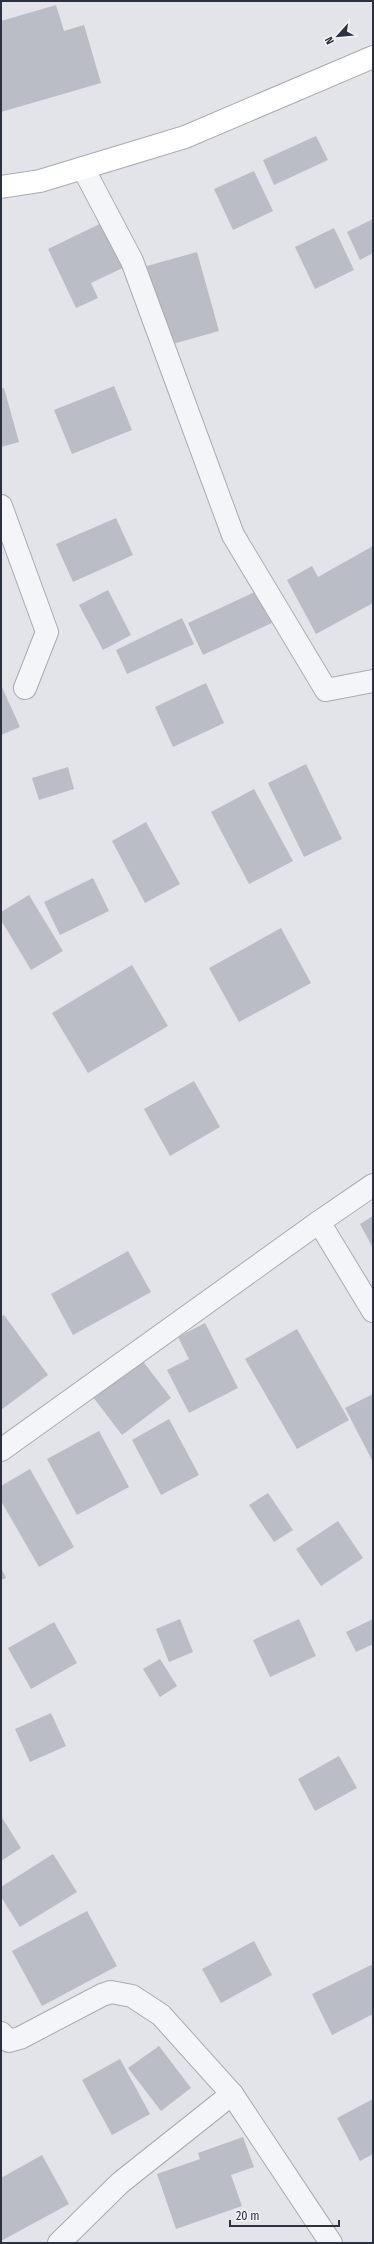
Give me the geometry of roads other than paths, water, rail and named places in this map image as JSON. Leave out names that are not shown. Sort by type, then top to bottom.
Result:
[{"type":"main road","points":[[1,187],[40,181],[185,137],[373,56]]},
{"type":"street","points":[[83,168],[132,261],[233,535],[326,690],[373,681]]},
{"type":"street","points":[[1,506],[47,632],[25,688]]},
{"type":"street","points":[[1,1450],[373,1185]]},
{"type":"street","points":[[319,1222],[373,1311]]},
{"type":"street","points":[[4,2040],[20,2038],[102,1995],[111,1992],[132,1996],[161,2016],[232,2094],[331,2243]]},
{"type":"street","points":[[59,2243],[120,2183],[232,2094]]}]
